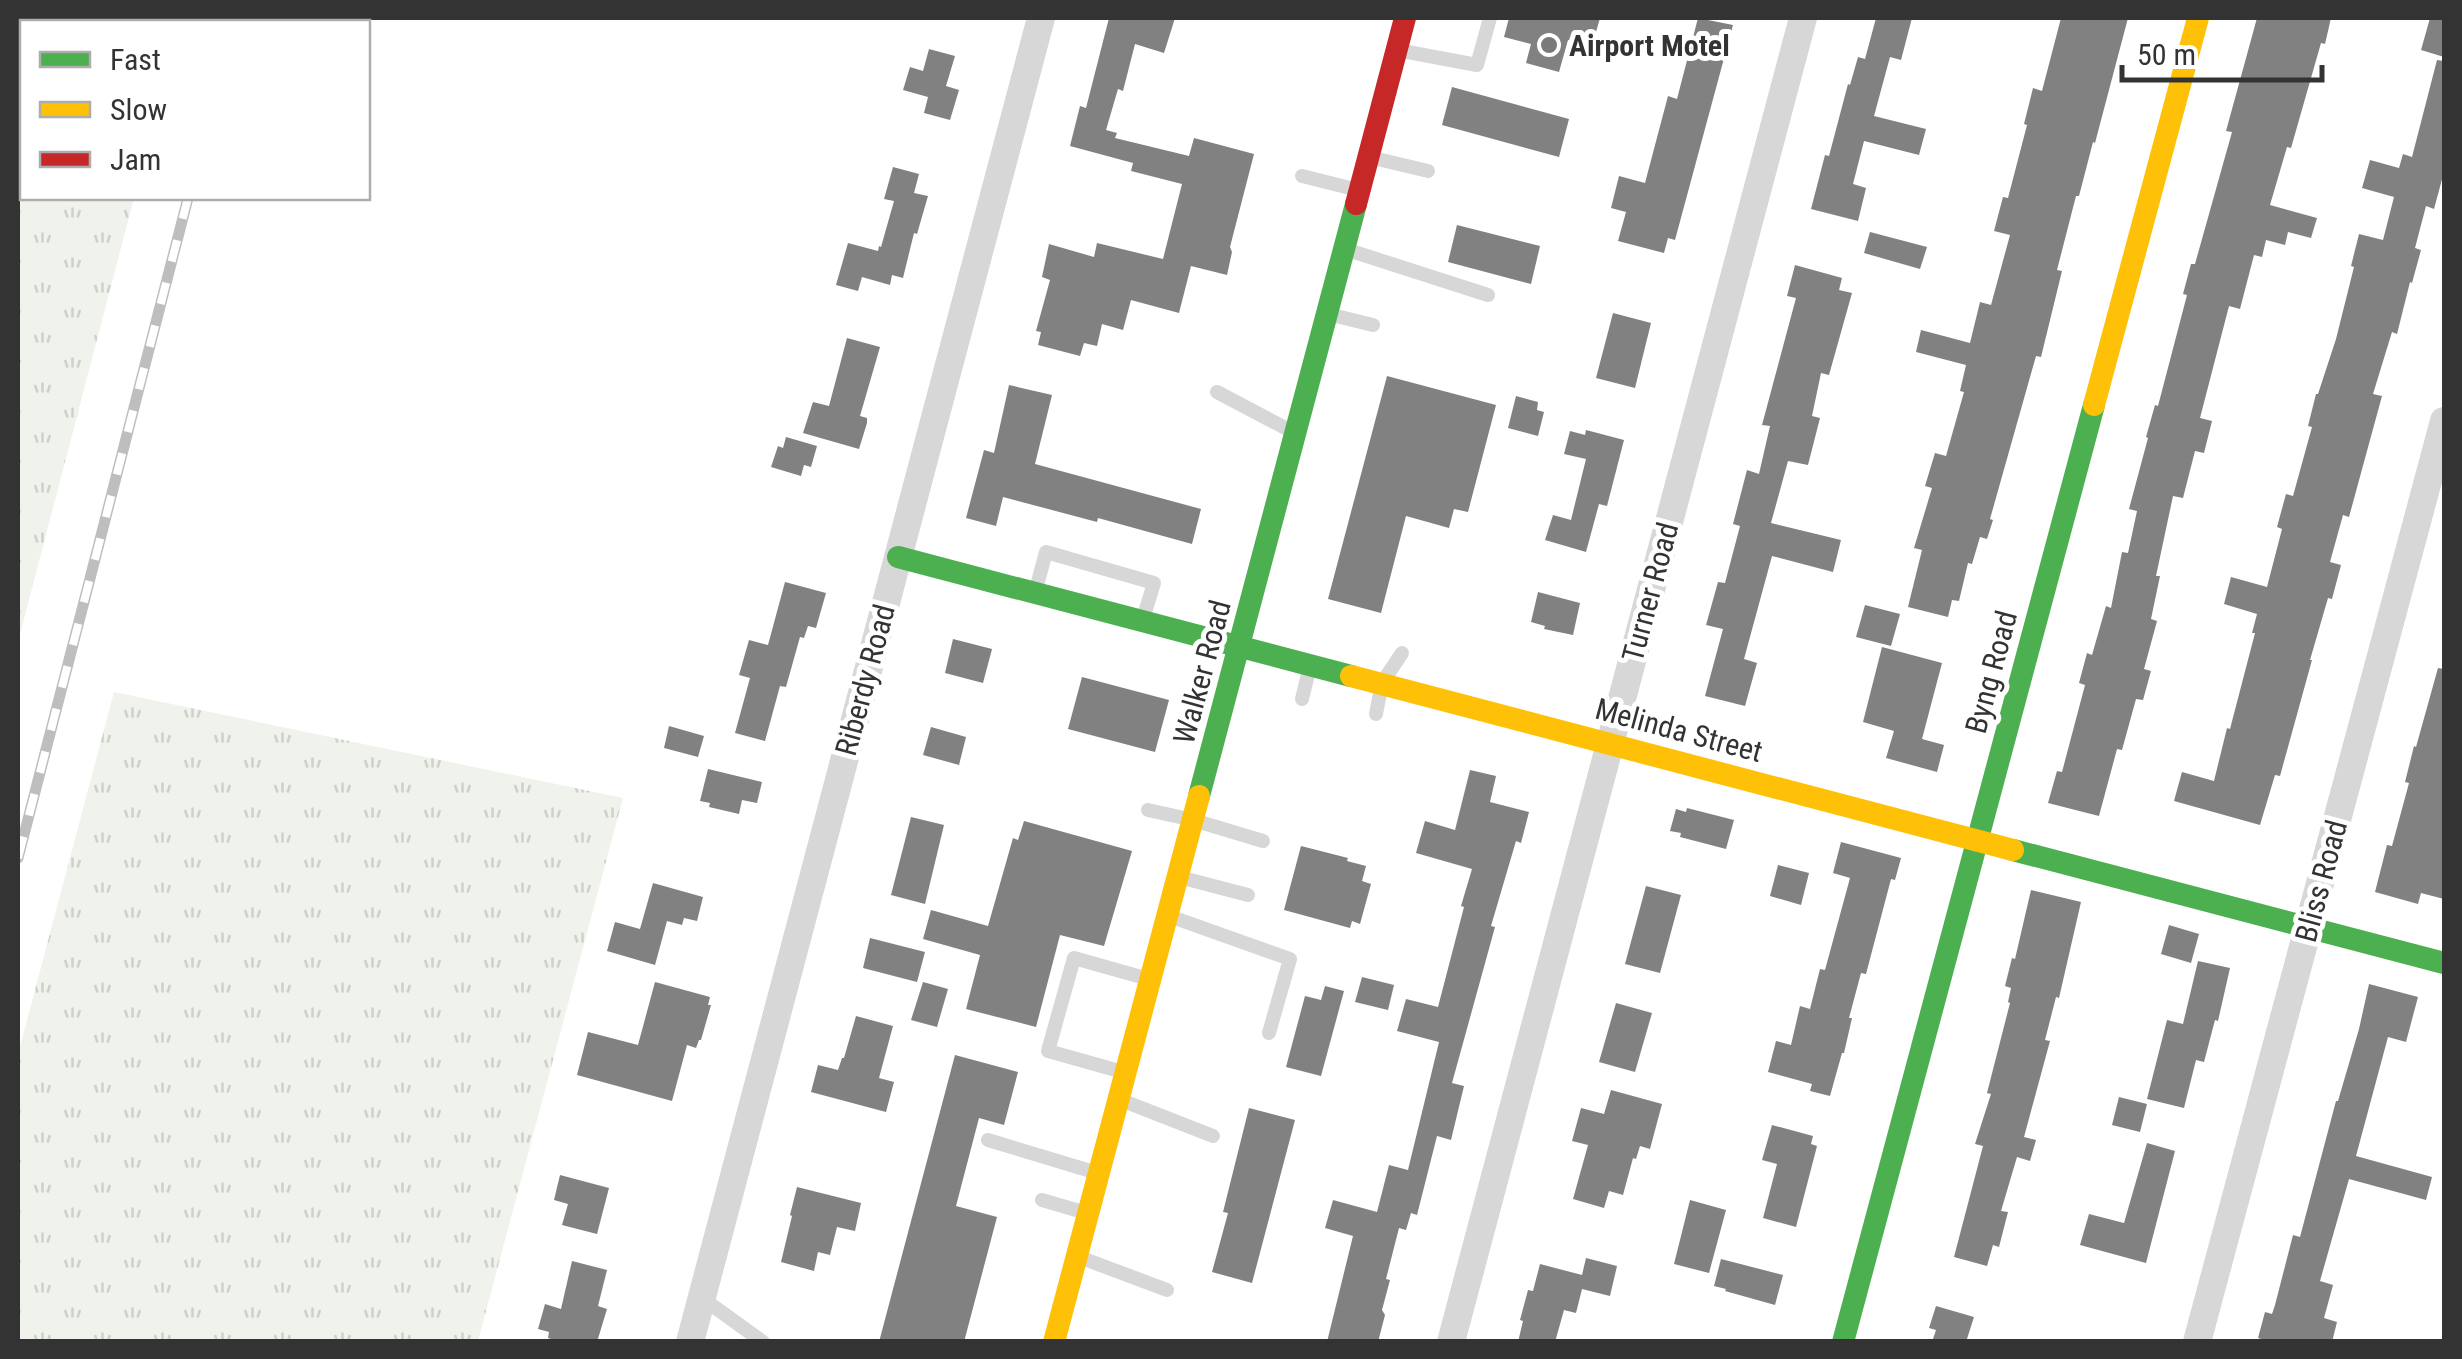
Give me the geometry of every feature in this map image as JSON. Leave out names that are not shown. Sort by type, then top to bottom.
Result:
[{"type":"street","name":"Riberdy Road","points":[[690,1342],[1041,18]]},
{"type":"street","name":"Walker Road","points":[[1062,1334],[1077,1256],[1405,18]]},
{"type":"street","name":"Turner Road","points":[[1451,1342],[1803,18]]},
{"type":"street","name":"Byng Road","points":[[1843,1342],[2198,18]]},
{"type":"street","name":"Bliss Road","points":[[2197,1342],[2444,421]]},
{"type":"street","name":"Melinda Street","points":[[898,557],[2444,963]]},
{"type":"lane","points":[[1397,50],[1478,65],[1490,18]]},
{"type":"lane","points":[[1368,157],[1428,172]]},
{"type":"lane","points":[[1302,176],[1360,190]]},
{"type":"lane","points":[[1344,248],[1488,295]]},
{"type":"lane","points":[[1327,314],[1373,325]]},
{"type":"lane","points":[[1217,392],[1296,434]]},
{"type":"lane","points":[[1034,592],[1046,552],[1154,582],[1143,620]]},
{"type":"lane","points":[[1376,714],[1382,683],[1402,653]]},
{"type":"lane","points":[[1302,700],[1310,664]]},
{"type":"lane","points":[[1148,810],[1263,841]]},
{"type":"lane","points":[[1178,877],[1248,896]]},
{"type":"lane","points":[[1168,915],[1290,959],[1269,1033]]},
{"type":"lane","points":[[1126,1073],[1048,1051],[1074,958],[1151,980]]},
{"type":"lane","points":[[1119,1100],[1213,1136]]},
{"type":"lane","points":[[988,1140],[1099,1174]]},
{"type":"lane","points":[[1042,1200],[1088,1214]]},
{"type":"lane","points":[[1077,1256],[1167,1290]]},
{"type":"lane","points":[[701,1298],[764,1342]]},
{"type":"green space","points":[[18,18],[181,18],[20,20],[20,200],[133,200],[18,642]]},
{"type":"green space","points":[[114,692],[623,798],[478,1341],[18,1341],[18,1054]]},
{"type":"building","points":[[1109,18],[1175,18],[1164,53],[1135,44],[1123,91],[1118,89],[1106,130],[1117,133],[1115,138],[1189,156],[1194,138],[1254,154],[1230,247],[1227,275],[1191,266],[1179,313],[1131,300],[1123,330],[1102,324],[1097,346],[1084,343],[1080,356],[1038,345],[1041,332],[1036,331],[1050,280],[1042,277],[1049,244],[1094,257],[1097,243],[1163,259],[1182,184],[1131,171],[1133,163],[1070,146],[1080,106],[1086,108]]},
{"type":"building","name":"Airport Motel","points":[[1509,18],[1600,18],[1592,46],[1568,40],[1559,72],[1526,63],[1531,44],[1504,37]]},
{"type":"building","points":[[1698,18],[1733,25],[1675,240],[1668,238],[1664,253],[1618,241],[1626,212],[1611,208],[1619,176],[1645,183],[1668,96],[1677,99]]},
{"type":"building","points":[[1876,18],[1912,18],[1901,60],[1890,57],[1874,116],[1926,129],[1919,155],[1864,141],[1853,184],[1866,188],[1858,221],[1811,209],[1848,84],[1858,57],[1865,59]]},
{"type":"building","points":[[2061,18],[2128,18],[2057,270],[2062,271],[2041,357],[2036,356],[1990,519],[1993,520],[1987,539],[1980,537],[1972,564],[1968,563],[1959,601],[1952,600],[1948,617],[1908,607],[1922,550],[1914,548],[1932,488],[1925,486],[1935,453],[1946,456],[1964,392],[1960,391],[1966,365],[1916,352],[1921,330],[1970,343],[1980,302],[1991,305],[2010,235],[1994,231],[2003,197],[2008,198],[2033,88],[2042,91]]},
{"type":"building","points":[[2257,18],[2331,18],[2270,205],[2317,218],[2311,238],[2288,232],[2285,245],[2266,240],[2262,257],[2254,255],[2240,309],[2229,306],[2200,418],[2212,421],[2204,453],[2195,451],[2183,498],[2173,496],[2156,576],[2160,576],[2151,619],[2157,621],[2144,669],[2151,671],[2143,700],[2136,699],[2122,750],[2117,749],[2099,816],[2048,803],[2057,771],[2062,772],[2085,685],[2079,683],[2087,653],[2092,655],[2106,606],[2111,608],[2122,552],[2128,553],[2137,511],[2129,509],[2146,437],[2187,295],[2183,294],[2191,264],[2195,264],[2232,132],[2226,131]]},
{"type":"building","points":[[2430,18],[2444,18],[2444,57],[2421,50]]},
{"type":"building","points":[[929,49],[955,56],[946,86],[959,90],[950,120],[924,113],[928,97],[903,90],[910,67],[923,71]]},
{"type":"building","points":[[2437,60],[2444,61],[2444,172],[2434,209],[2426,206],[2415,248],[2421,250],[2412,283],[2373,394],[2382,396],[2349,517],[2343,515],[2330,562],[2341,565],[2310,660],[2280,776],[2275,775],[2260,825],[2174,801],[2182,772],[2214,781],[2257,614],[2224,604],[2231,577],[2267,587],[2282,529],[2277,527],[2286,494],[2293,496],[2312,427],[2308,426],[2316,394],[2336,339],[2359,234],[2383,240],[2394,197],[2362,188],[2370,160],[2399,168],[2403,154],[2412,157]]},
{"type":"building","points":[[1452,87],[1569,119],[1559,157],[1442,125]]},
{"type":"building","points":[[893,167],[919,174],[914,193],[928,196],[903,278],[892,275],[890,285],[862,277],[858,291],[836,285],[848,243],[878,251],[881,247],[894,201],[884,199]]},
{"type":"building","points":[[1457,225],[1540,246],[1531,284],[1448,262]]},
{"type":"building","points":[[1870,232],[1927,247],[1920,269],[1864,253]]},
{"type":"building","points":[[1795,265],[1842,278],[1839,290],[1852,293],[1829,375],[1821,373],[1812,416],[1820,418],[1808,465],[1788,461],[1771,523],[1841,540],[1833,572],[1772,556],[1744,659],[1757,663],[1745,706],[1705,696],[1723,629],[1706,625],[1718,582],[1725,583],[1740,526],[1733,524],[1747,470],[1759,474],[1770,426],[1762,425],[1796,298],[1787,296]]},
{"type":"building","points":[[1613,313],[1651,323],[1635,388],[1596,378]]},
{"type":"building","points":[[847,338],[880,347],[860,416],[867,418],[867,423],[859,449],[803,433],[813,402],[829,406]]},
{"type":"building","points":[[1387,376],[1496,405],[1468,512],[1454,509],[1449,528],[1406,516],[1381,613],[1328,599]]},
{"type":"building","points":[[1009,385],[1052,395],[1035,464],[1201,509],[1192,544],[1003,497],[996,526],[966,518],[984,450],[994,453]]},
{"type":"building","points":[[1516,396],[1538,402],[1537,410],[1544,412],[1538,436],[1508,428]]},
{"type":"building","points":[[1586,430],[1624,440],[1607,506],[1599,504],[1586,552],[1545,540],[1553,515],[1571,520],[1586,459],[1564,454],[1570,431],[1585,435]]},
{"type":"building","points":[[786,437],[817,446],[811,467],[804,465],[801,476],[771,467],[778,446],[783,448]]},
{"type":"building","points":[[785,582],[826,593],[816,628],[808,626],[804,638],[800,637],[786,687],[780,686],[765,741],[735,733],[750,678],[739,675],[749,640],[768,645]]},
{"type":"building","points":[[1538,592],[1580,603],[1573,635],[1531,622]]},
{"type":"building","points":[[1865,605],[1900,614],[1891,646],[1856,637]]},
{"type":"building","points":[[953,639],[992,649],[983,683],[945,673]]},
{"type":"building","points":[[1882,647],[1942,663],[1922,739],[1944,745],[1937,772],[1886,758],[1894,731],[1863,722]]},
{"type":"building","points":[[2438,668],[2444,669],[2444,899],[2421,893],[2418,904],[2375,892],[2387,845],[2392,846],[2409,783],[2405,782],[2414,746]]},
{"type":"building","points":[[1082,677],[1169,700],[1155,752],[1068,729]]},
{"type":"building","points":[[669,726],[704,736],[698,757],[664,748]]},
{"type":"building","points":[[931,727],[966,737],[959,765],[923,755]]},
{"type":"building","points":[[708,769],[762,782],[757,803],[742,800],[739,814],[700,801]]},
{"type":"building","points":[[1470,770],[1496,776],[1490,802],[1529,812],[1521,843],[1516,841],[1491,926],[1495,927],[1452,1083],[1464,1086],[1451,1140],[1437,1136],[1417,1215],[1411,1213],[1406,1230],[1399,1228],[1386,1279],[1390,1280],[1378,1342],[1327,1342],[1353,1236],[1325,1228],[1333,1200],[1377,1212],[1389,1165],[1408,1170],[1439,1042],[1397,1031],[1406,999],[1438,1007],[1472,869],[1416,853],[1425,821],[1455,830]]},
{"type":"building","points":[[1687,808],[1734,820],[1726,849],[1670,831],[1676,809],[1686,812]]},
{"type":"building","points":[[911,817],[944,825],[925,904],[891,895]]},
{"type":"building","points":[[1024,821],[1132,851],[1104,946],[1060,935],[1036,1027],[966,1009],[980,955],[923,939],[931,910],[988,926],[1013,838],[1018,840]]},
{"type":"building","points":[[1841,842],[1901,858],[1895,880],[1891,879],[1866,974],[1861,973],[1844,1053],[1830,1096],[1810,1091],[1812,1084],[1768,1072],[1776,1041],[1791,1045],[1800,1006],[1810,1009],[1820,969],[1825,970],[1850,878],[1833,873]]},
{"type":"building","points":[[1301,846],[1366,866],[1362,881],[1371,884],[1360,924],[1352,921],[1350,928],[1284,910]]},
{"type":"building","points":[[1778,865],[1809,873],[1801,905],[1770,896]]},
{"type":"building","points":[[653,883],[703,897],[697,921],[684,918],[682,925],[667,921],[655,965],[607,951],[615,922],[640,929]]},
{"type":"building","points":[[1646,886],[1681,895],[1660,973],[1625,964]]},
{"type":"building","points":[[2031,890],[2081,902],[2024,1137],[2036,1140],[2030,1161],[2017,1157],[2001,1211],[2008,1212],[1999,1247],[1993,1245],[1987,1266],[1954,1257],[1983,1146],[1975,1144],[1991,1094],[1987,1093],[2010,1003],[2011,988],[2005,986]]},
{"type":"building","points":[[2169,925],[2199,934],[2191,963],[2161,954]]},
{"type":"building","points":[[870,938],[925,952],[917,982],[863,968]]},
{"type":"building","points":[[2198,961],[2230,968],[2218,1021],[2215,1020],[2204,1062],[2196,1060],[2184,1108],[2147,1099],[2167,1020],[2183,1024]]},
{"type":"building","points":[[1362,977],[1394,985],[1388,1010],[1355,1002]]},
{"type":"building","points":[[655,982],[710,997],[701,1040],[696,1048],[687,1045],[672,1101],[577,1075],[588,1032],[638,1045]]},
{"type":"building","points":[[923,982],[948,989],[937,1027],[911,1020]]},
{"type":"building","points":[[2369,984],[2418,997],[2406,1042],[2388,1037],[2356,1156],[2432,1177],[2426,1200],[2349,1179],[2320,1281],[2333,1285],[2324,1318],[2337,1322],[2332,1342],[2271,1342],[2258,1338],[2265,1312],[2272,1314],[2293,1235],[2300,1237]]},
{"type":"building","points":[[1325,986],[1344,991],[1321,1076],[1286,1067],[1305,996],[1321,1000]]},
{"type":"building","points":[[1616,1003],[1652,1013],[1635,1072],[1599,1062]]},
{"type":"building","points":[[856,1016],[893,1026],[879,1078],[894,1082],[886,1112],[811,1092],[818,1065],[838,1070]]},
{"type":"building","points":[[955,1055],[1018,1072],[1004,1125],[979,1118],[956,1206],[997,1217],[964,1342],[879,1342]]},
{"type":"building","points":[[1611,1090],[1662,1104],[1650,1149],[1640,1146],[1623,1195],[1609,1191],[1604,1208],[1573,1199],[1588,1145],[1572,1141],[1581,1108],[1604,1114]]},
{"type":"building","points":[[2119,1097],[2147,1104],[2140,1132],[2112,1125]]},
{"type":"building","points":[[1249,1108],[1295,1120],[1252,1283],[1212,1272]]},
{"type":"building","points":[[1772,1125],[1813,1136],[1811,1144],[1817,1146],[1796,1227],[1763,1218],[1777,1164],[1762,1160]]},
{"type":"building","points":[[2147,1143],[2175,1151],[2146,1263],[2080,1245],[2089,1214],[2124,1223]]},
{"type":"building","points":[[560,1175],[609,1188],[597,1234],[562,1225],[568,1204],[554,1200]]},
{"type":"building","points":[[797,1187],[861,1203],[855,1231],[837,1227],[830,1255],[818,1252],[814,1271],[781,1262]]},
{"type":"building","points":[[1690,1200],[1726,1210],[1709,1273],[1674,1264]]},
{"type":"building","points":[[1586,1258],[1617,1266],[1610,1296],[1582,1289],[1576,1313],[1564,1310],[1555,1342],[1518,1342],[1528,1290],[1533,1291],[1540,1264],[1582,1275]]},
{"type":"building","points":[[1721,1259],[1783,1275],[1775,1305],[1714,1286]]},
{"type":"building","points":[[572,1261],[607,1270],[598,1306],[607,1309],[597,1342],[561,1342],[538,1329],[545,1304],[561,1309]]},
{"type":"building","points":[[1936,1306],[1974,1317],[1966,1342],[1932,1342],[1936,1330],[1929,1328]]},
{"type":"railway","points":[[18,858],[187,200]]},
{"type":"traffic: fast","points":[[1199,796],[1356,204]]},
{"type":"traffic: fast","points":[[1843,1342],[2094,405]]},
{"type":"traffic: fast","points":[[898,557],[1351,676]]},
{"type":"traffic: fast","points":[[2013,850],[2444,963]]},
{"type":"traffic: slow","points":[[2094,405],[2198,18]]},
{"type":"traffic: slow","points":[[1351,676],[2013,850]]},
{"type":"traffic: slow","points":[[1054,1342],[1199,796]]},
{"type":"traffic: jam","points":[[1356,204],[1405,18]]},
{"type":"place","name":"Airport Motel","points":[[1549,45]]}]
